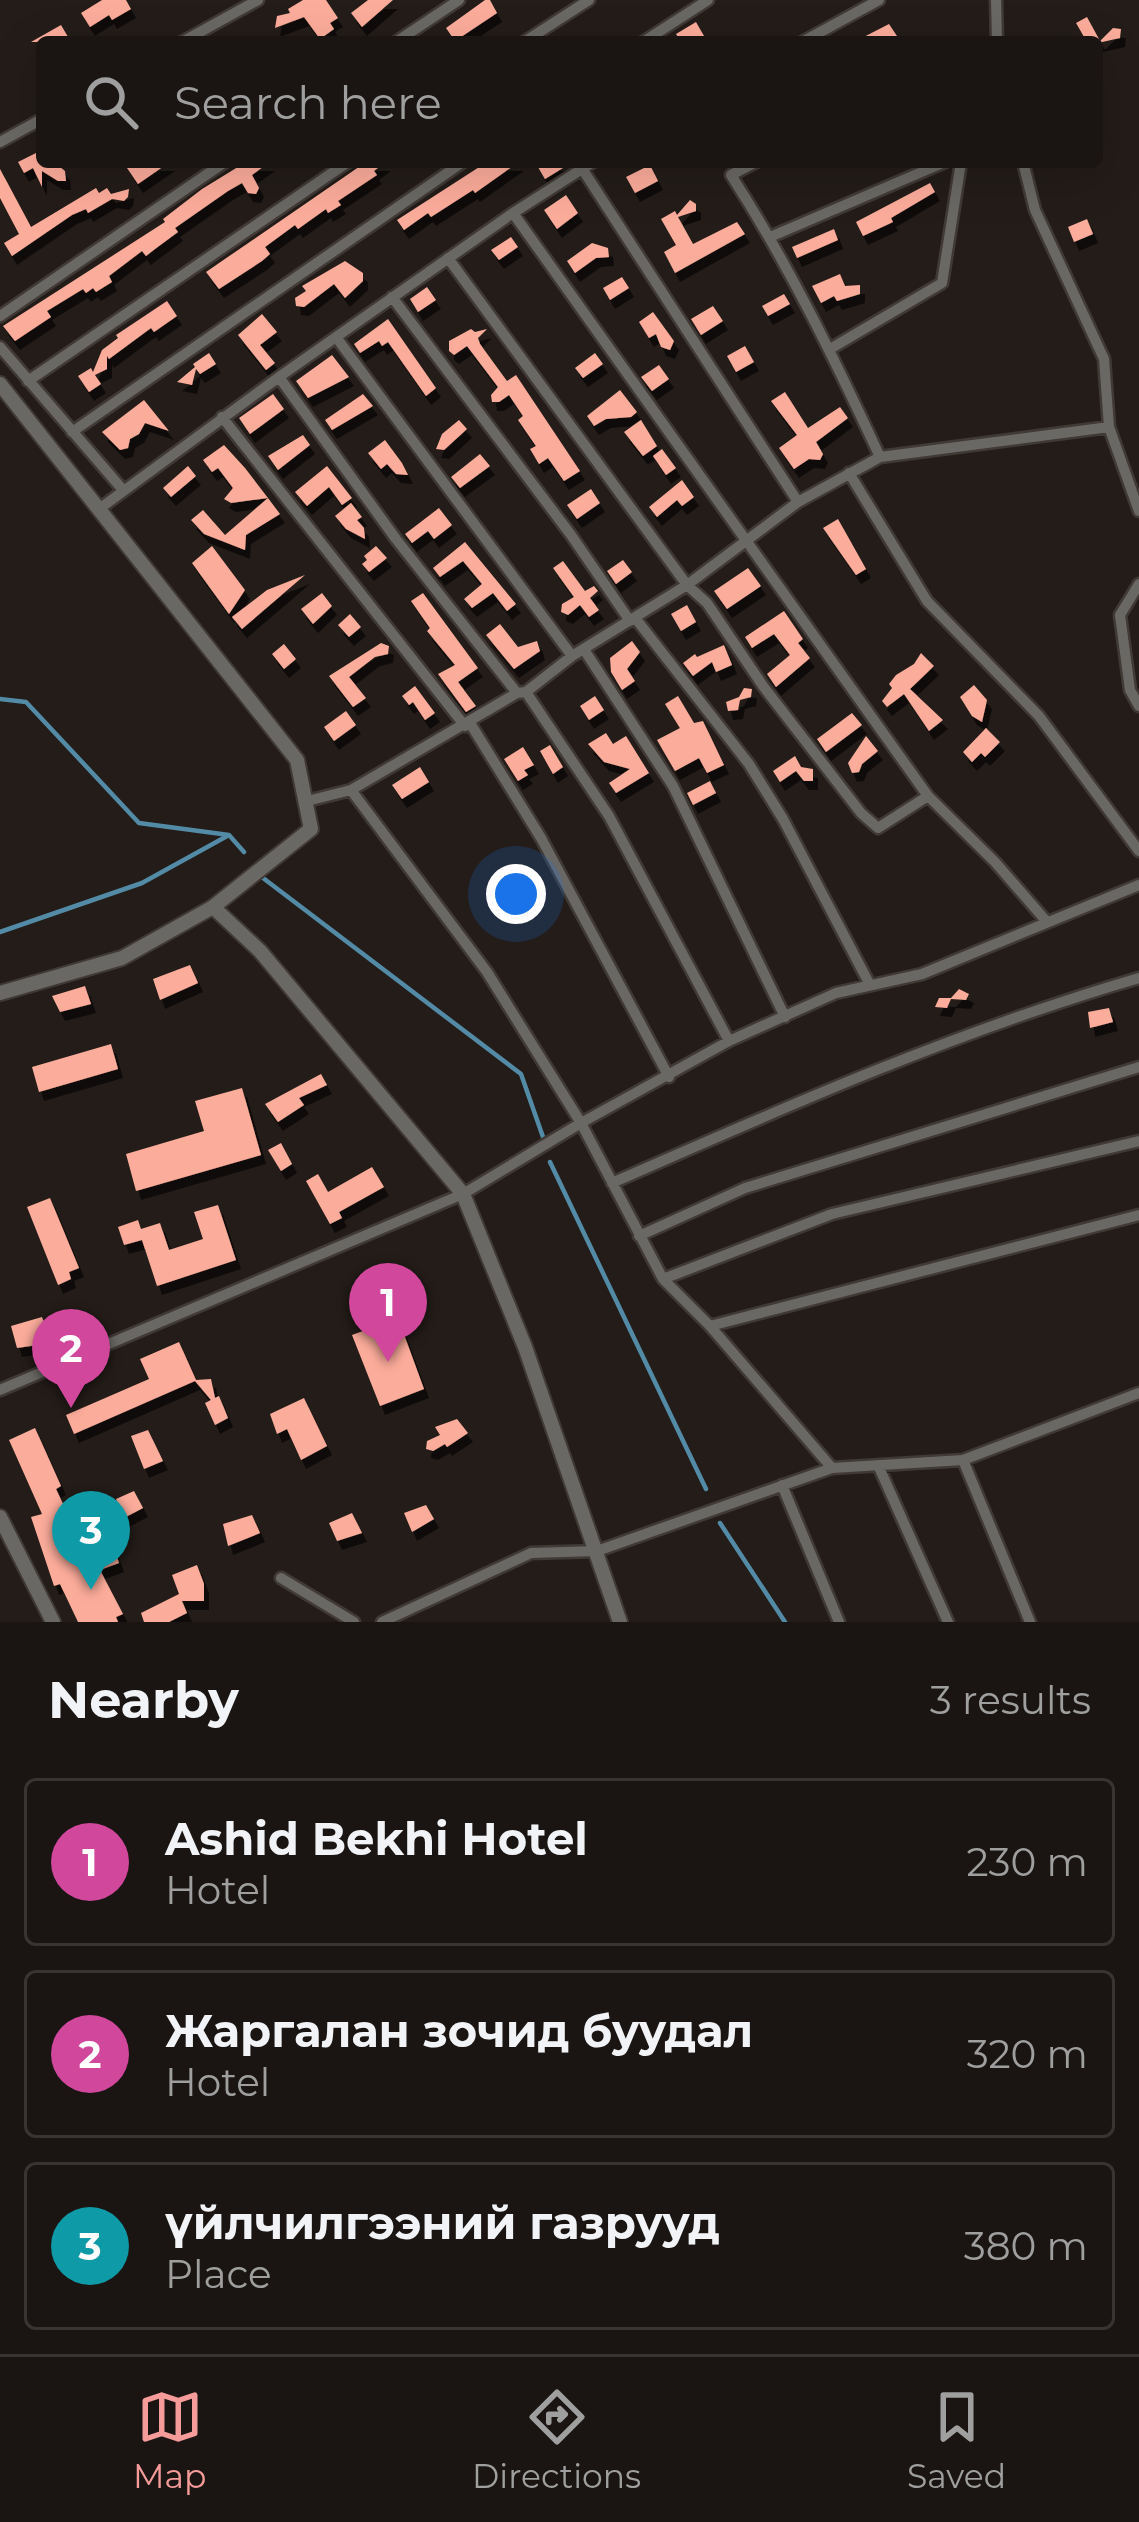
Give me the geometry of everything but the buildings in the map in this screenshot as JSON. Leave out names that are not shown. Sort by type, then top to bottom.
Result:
[{"type":"street","points":[[193,36],[258,0]]},
{"type":"street","points":[[406,36],[459,0]]},
{"type":"street","points":[[533,36],[589,0]]},
{"type":"street","points":[[653,36],[708,0]]},
{"type":"street","points":[[813,36],[879,0]]},
{"type":"street","points":[[993,36],[996,0]]},
{"type":"street","points":[[0,142],[36,122]]},
{"type":"street","points":[[0,316],[216,168]]},
{"type":"street","points":[[28,381],[339,168]]},
{"type":"street","points":[[72,432],[454,168]]},
{"type":"street","points":[[99,508],[279,376],[585,168]]},
{"type":"street","points":[[589,168],[798,502]]},
{"type":"street","points":[[744,168],[731,175],[830,350],[880,457]]},
{"type":"street","points":[[770,237],[931,168]]},
{"type":"street","points":[[830,350],[942,283],[960,168]]},
{"type":"street","points":[[1024,168],[1035,210],[1104,359],[1109,427],[1139,510]]},
{"type":"street","points":[[513,213],[928,796],[1047,922]]},
{"type":"street","points":[[448,258],[861,813],[878,828],[928,796]]},
{"type":"street","points":[[392,297],[633,620],[748,764],[870,985]]},
{"type":"street","points":[[336,337],[572,656]]},
{"type":"street","points":[[0,346],[123,490]]},
{"type":"street","points":[[279,376],[396,539],[522,692],[609,816],[729,1041]]},
{"type":"street","points":[[0,384],[297,760],[311,830],[213,907],[122,958],[0,993]]},
{"type":"street","points":[[223,417],[467,725],[542,838],[669,1077]]},
{"type":"street","points":[[307,800],[351,790],[467,725],[687,585],[798,502],[880,457],[1109,427]]},
{"type":"street","points":[[849,473],[927,601],[1039,716],[1139,851]]},
{"type":"street","points":[[1139,584],[1120,615],[1130,690],[1139,706]]},
{"type":"street","points":[[585,651],[673,786],[785,1017]]},
{"type":"street","points":[[351,790],[487,972],[581,1123],[663,1280],[710,1326],[832,1468]]},
{"type":"street","points":[[0,1390],[463,1194],[729,1041],[836,993],[922,974],[1139,885]]},
{"type":"street","points":[[213,907],[260,952],[463,1194],[525,1347],[620,1622]]},
{"type":"street","points":[[612,1183],[863,1073],[1066,999],[1139,978]]},
{"type":"street","points":[[638,1236],[745,1188],[1139,1067]]},
{"type":"street","points":[[663,1280],[832,1214],[1139,1142]]},
{"type":"street","points":[[710,1326],[1139,1215]]},
{"type":"street","points":[[382,1622],[531,1553],[597,1551],[832,1468],[964,1460],[1139,1393]]},
{"type":"street","points":[[964,1460],[1030,1622]]},
{"type":"street","points":[[878,1465],[948,1622]]},
{"type":"street","points":[[782,1485],[838,1622]]},
{"type":"street","points":[[0,1517],[53,1622]]},
{"type":"street","points":[[281,1578],[354,1622]]},
{"type":"waterway","points":[[0,699],[26,702],[139,823],[229,835]]},
{"type":"waterway","points":[[0,932],[142,883],[229,835],[244,852]]},
{"type":"waterway","points":[[263,878],[521,1074],[543,1137]]},
{"type":"waterway","points":[[550,1162],[706,1489]]},
{"type":"waterway","points":[[720,1523],[785,1622]]},
{"type":"place","name":"Ashid Bekhi Hotel","points":[[388,1362]]},
{"type":"place","name":"Жаргалан зочид буудал","points":[[71,1408]]},
{"type":"place","name":"үйлчилгээний газрууд","points":[[91,1590]]}]
